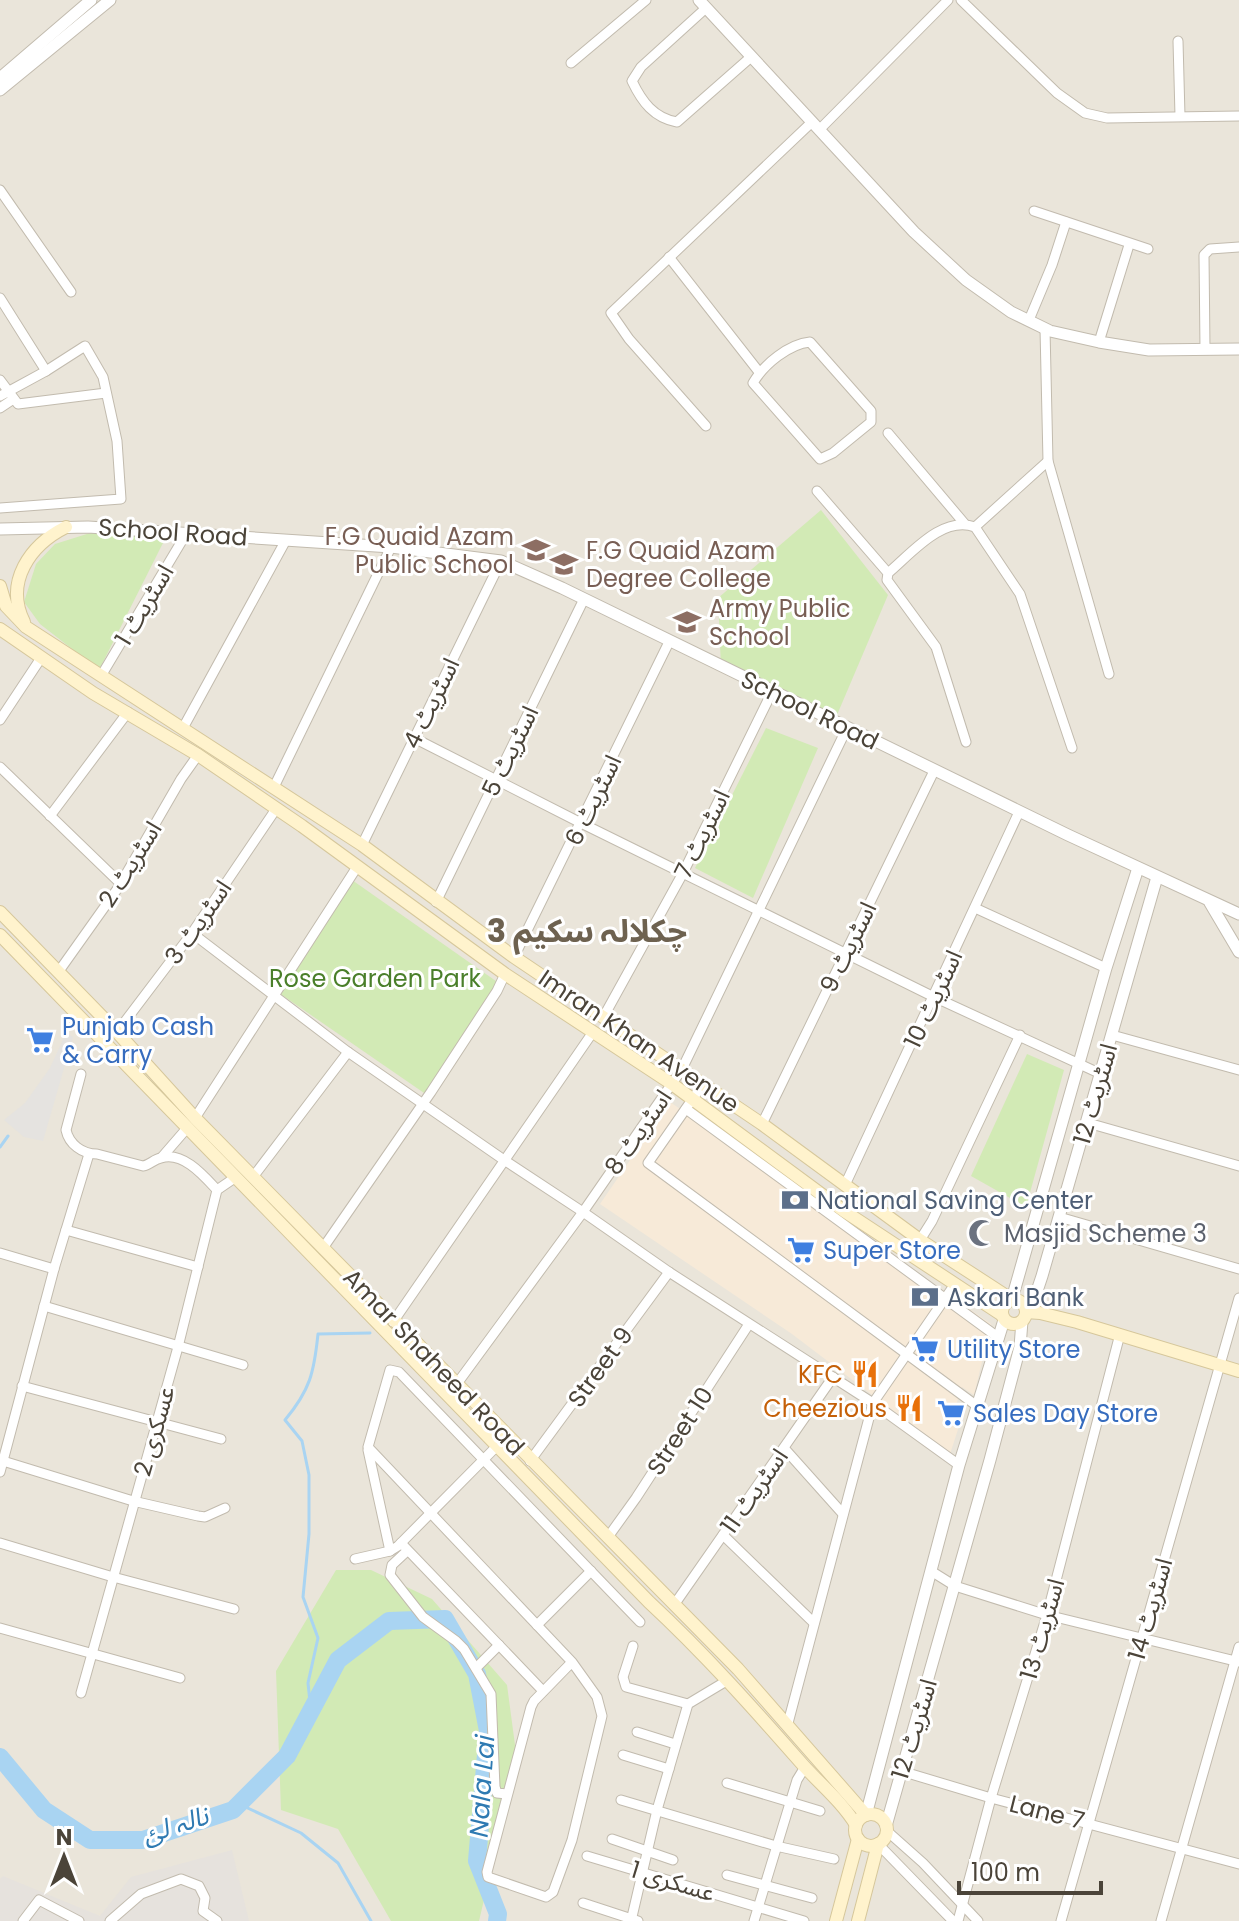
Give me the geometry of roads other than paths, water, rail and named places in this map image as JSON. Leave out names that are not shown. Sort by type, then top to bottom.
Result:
[{"type":"main road","points":[[26,627],[19,612],[17,596],[22,567],[42,542],[66,527]]},
{"type":"main road","name":"Imran Khan Avenue","points":[[0,586],[6,606],[26,627],[362,845],[514,957],[762,1124],[920,1240],[1012,1299]]},
{"type":"main road","name":"Imran Khan Avenue","points":[[0,629],[93,693],[198,755],[505,974],[672,1084],[689,1104],[1003,1318]]},
{"type":"main road","name":"Amar Shaheed Road","points":[[0,912],[117,1032],[236,1177],[452,1390],[608,1537],[788,1723],[866,1815]]},
{"type":"main road","name":"Amar Shaheed Road","points":[[0,935],[323,1248],[393,1322],[497,1446],[728,1680],[846,1809],[856,1825]]},
{"type":"main road","points":[[83,1018],[93,1007]]},
{"type":"main road","points":[[1025,1314],[1022,1302],[1012,1299],[1003,1305],[1003,1318],[1015,1324],[1025,1314],[1049,1315],[1239,1371]]},
{"type":"main road","points":[[728,1680],[740,1672]]},
{"type":"main road","points":[[836,1921],[858,1839],[856,1825],[866,1815],[880,1817],[886,1828],[885,1837],[878,1844],[858,1921]]},
{"type":"main road","points":[[858,1839],[867,1845],[878,1844]]},
{"type":"street","points":[[0,78],[91,0]]},
{"type":"street","points":[[0,90],[110,0]]},
{"type":"street","points":[[571,63],[646,0]]},
{"type":"street","points":[[706,426],[629,339],[611,313],[816,126],[948,0]]},
{"type":"street","points":[[961,0],[1057,93],[1085,113],[1107,118],[1239,116]]},
{"type":"street","points":[[751,57],[677,122],[663,120],[641,99],[632,81],[641,67],[702,4],[914,232],[966,280],[1011,312],[1045,329],[1099,342],[1149,350],[1239,349]]},
{"type":"street","points":[[1178,41],[1180,116]]},
{"type":"street","points":[[0,190],[71,292]]},
{"type":"street","points":[[1034,211],[1148,249]]},
{"type":"street","points":[[1029,320],[1066,222]]},
{"type":"street","points":[[1099,342],[1129,245]]},
{"type":"street","points":[[1205,349],[1204,255],[1210,249],[1239,247]]},
{"type":"street","points":[[669,257],[759,372]]},
{"type":"street","points":[[0,298],[46,371]]},
{"type":"street","points":[[1045,329],[1048,461],[1109,674]]},
{"type":"street","points":[[810,342],[871,411],[871,422],[833,453],[820,459],[753,383],[759,372],[798,343],[810,342]]},
{"type":"street","points":[[0,408],[6,396],[85,346],[103,377],[117,441],[121,499],[0,508]]},
{"type":"street","points":[[0,380],[6,396],[18,404],[106,393]]},
{"type":"street","points":[[888,433],[970,525],[1020,594],[1072,748]]},
{"type":"street","points":[[966,742],[936,647],[893,592],[887,580],[888,573],[950,525],[970,525],[1048,461]]},
{"type":"street","points":[[817,491],[888,573]]},
{"type":"street","name":"School Road","points":[[0,529],[66,527],[286,540],[391,547],[501,561],[1019,812],[1210,902],[1239,912]]},
{"type":"street","name":"اسٹریٹ 1","points":[[101,676],[186,534]]},
{"type":"street","points":[[183,728],[286,540]]},
{"type":"street","points":[[274,787],[391,547]]},
{"type":"street","name":"اسٹریٹ 4","points":[[362,845],[501,561]]},
{"type":"street","name":"اسٹریٹ 5","points":[[436,902],[584,599]]},
{"type":"street","name":"اسٹریٹ 6","points":[[514,957],[669,642]]},
{"type":"street","points":[[0,720],[41,658]]},
{"type":"street","name":"اسٹریٹ 7","points":[[604,1016],[683,873],[772,692]]},
{"type":"street","points":[[50,816],[128,712]]},
{"type":"street","name":"اسٹریٹ 8","points":[[452,1390],[583,1212],[682,1069],[847,728]]},
{"type":"street","points":[[414,738],[934,997],[1101,1074]]},
{"type":"street","name":"اسٹریٹ 2","points":[[59,971],[120,883],[198,755]]},
{"type":"street","points":[[0,767],[120,883]]},
{"type":"street","name":"اسٹریٹ 9","points":[[762,1124],[934,771]]},
{"type":"street","name":"اسٹریٹ 3","points":[[117,1032],[192,933],[276,809]]},
{"type":"street","name":"اسٹریٹ 10","points":[[845,1185],[1019,812]]},
{"type":"street","points":[[81,1074],[66,1130],[74,1145],[89,1154],[143,1166],[162,1157],[192,1123],[357,867]]},
{"type":"street","points":[[1012,1299],[1106,968],[1138,868]]},
{"type":"street","name":"اسٹریٹ 12","points":[[886,1828],[1020,1347],[1025,1314],[1037,1291],[1088,1123],[1157,877]]},
{"type":"street","points":[[1210,902],[1239,952]]},
{"type":"street","points":[[975,908],[1106,968]]},
{"type":"street","points":[[192,933],[348,1052],[669,1272],[873,1403],[959,1465]]},
{"type":"street","points":[[323,1248],[497,991],[505,974]]},
{"type":"street","points":[[393,1322],[593,1032]]},
{"type":"street","points":[[920,1240],[932,1221],[1020,1035]]},
{"type":"street","points":[[1112,1035],[1239,1070]]},
{"type":"street","points":[[253,1177],[348,1052]]},
{"type":"street","points":[[703,1084],[648,1163],[977,1406]]},
{"type":"street","points":[[689,1104],[999,1338]]},
{"type":"street","points":[[1088,1123],[1239,1166]]},
{"type":"street","points":[[0,1472],[54,1269],[89,1154]]},
{"type":"street","points":[[162,1157],[187,1163],[217,1190],[236,1177]]},
{"type":"street","name":"عسکری 2","points":[[81,1693],[178,1347],[217,1190]]},
{"type":"street","points":[[1059,1217],[1239,1269]]},
{"type":"street","points":[[66,1230],[198,1267]]},
{"type":"street","points":[[0,1253],[54,1269]]},
{"type":"street","name":"Street 9","points":[[530,1461],[669,1272]]},
{"type":"street","points":[[788,1723],[873,1403],[955,1284]]},
{"type":"street","name":"اسٹریٹ 14","points":[[1061,1921],[1239,1298]]},
{"type":"street","points":[[44,1306],[243,1365]]},
{"type":"street","points":[[866,1815],[959,1465],[1003,1318]]},
{"type":"street","name":"Street 10","points":[[608,1537],[749,1324]]},
{"type":"street","name":"اسٹریٹ 13","points":[[955,1921],[1047,1615],[1120,1334]]},
{"type":"street","points":[[390,1551],[368,1447],[388,1373],[394,1369],[485,1459],[640,1622]]},
{"type":"street","name":"اسٹریٹ 11","points":[[674,1605],[833,1377]]},
{"type":"street","points":[[22,1386],[221,1439]]},
{"type":"street","points":[[497,1446],[431,1514],[404,1547],[392,1565],[390,1575],[423,1617],[456,1641],[491,1694],[495,1790],[499,1794],[507,1794]]},
{"type":"street","points":[[368,1447],[572,1662],[597,1697],[602,1716],[572,1840],[549,1897],[486,1875],[531,1707],[572,1662]]},
{"type":"street","points":[[784,1448],[843,1514]]},
{"type":"street","points":[[3,1461],[133,1501],[205,1517],[225,1508]]},
{"type":"street","points":[[723,1535],[814,1623]]},
{"type":"street","points":[[0,1543],[234,1609]]},
{"type":"street","points":[[355,1559],[404,1547]]},
{"type":"street","points":[[404,1547],[543,1691]]},
{"type":"street","points":[[537,1625],[591,1571]]},
{"type":"street","points":[[931,1571],[955,1586],[1047,1615],[1237,1661]]},
{"type":"street","points":[[0,1628],[180,1678]]},
{"type":"street","points":[[476,1668],[499,1645]]},
{"type":"street","points":[[633,1646],[623,1677],[626,1687],[688,1704]]},
{"type":"street","points":[[1161,1921],[1239,1647]]},
{"type":"street","points":[[583,1903],[634,1920],[657,1810],[688,1704],[728,1680]]},
{"type":"street","points":[[637,1732],[675,1744]]},
{"type":"street","points":[[623,1755],[669,1769]]},
{"type":"street","points":[[754,1921],[790,1801],[805,1767]]},
{"type":"street","name":"Lane 7","points":[[901,1771],[1239,1864]]},
{"type":"street","points":[[727,1783],[820,1811]]},
{"type":"street","points":[[621,1800],[776,1846],[834,1859]]},
{"type":"street","points":[[886,1828],[978,1921]]},
{"type":"street","points":[[612,1839],[673,1860]]},
{"type":"street","points":[[878,1844],[955,1921]]},
{"type":"street","name":"عسکری 1","points":[[587,1856],[804,1921]]},
{"type":"street","points":[[727,1875],[812,1898]]},
{"type":"street","points":[[110,1921],[141,1894],[181,1879],[199,1886],[205,1898],[203,1911],[217,1921]]},
{"type":"street","points":[[23,1921],[39,1900],[79,1921]]},
{"type":"waterway","points":[[0,1147],[8,1136]]},
{"type":"waterway","points":[[311,1711],[308,1683],[318,1638],[303,1597],[309,1534],[309,1475],[302,1441],[285,1420],[309,1380],[318,1334],[370,1333]]},
{"type":"waterway","name":"Nala Lai","points":[[0,1757],[44,1810],[90,1840],[143,1840],[233,1810],[287,1756],[338,1660],[389,1621],[445,1619],[477,1674],[488,1731],[477,1861],[498,1914],[497,1921]]},
{"type":"waterway","points":[[239,1804],[301,1833],[338,1863],[371,1921]]},
{"type":"place","name":"F.G Quaid Azam Public School","points":[[536,550]]},
{"type":"place","name":"F.G Quaid Azam Degree College","points":[[564,564]]},
{"type":"place","name":"Army Public School","points":[[687,622]]},
{"type":"place","name":"Punjab Cash & Carry","points":[[40,1040]]},
{"type":"place","name":"National Saving Center","points":[[795,1200]]},
{"type":"place","name":"Masjid Scheme 3","points":[[982,1233]]},
{"type":"place","name":"Super Store","points":[[801,1250]]},
{"type":"place","name":"Askari Bank","points":[[925,1297]]},
{"type":"place","name":"Utility Store","points":[[925,1349]]},
{"type":"place","name":"KFC","points":[[865,1374]]},
{"type":"place","name":"Cheezious","points":[[909,1408]]},
{"type":"place","name":"Sales Day Store","points":[[951,1413]]},
{"type":"district","name":"چکلالہ سکیم 3","points":[[587,930]]},
{"type":"park label","name":"Rose Garden Park","points":[[375,978]]},
{"type":"water label","name":"نالہ لئ","points":[[175,1825]]}]
